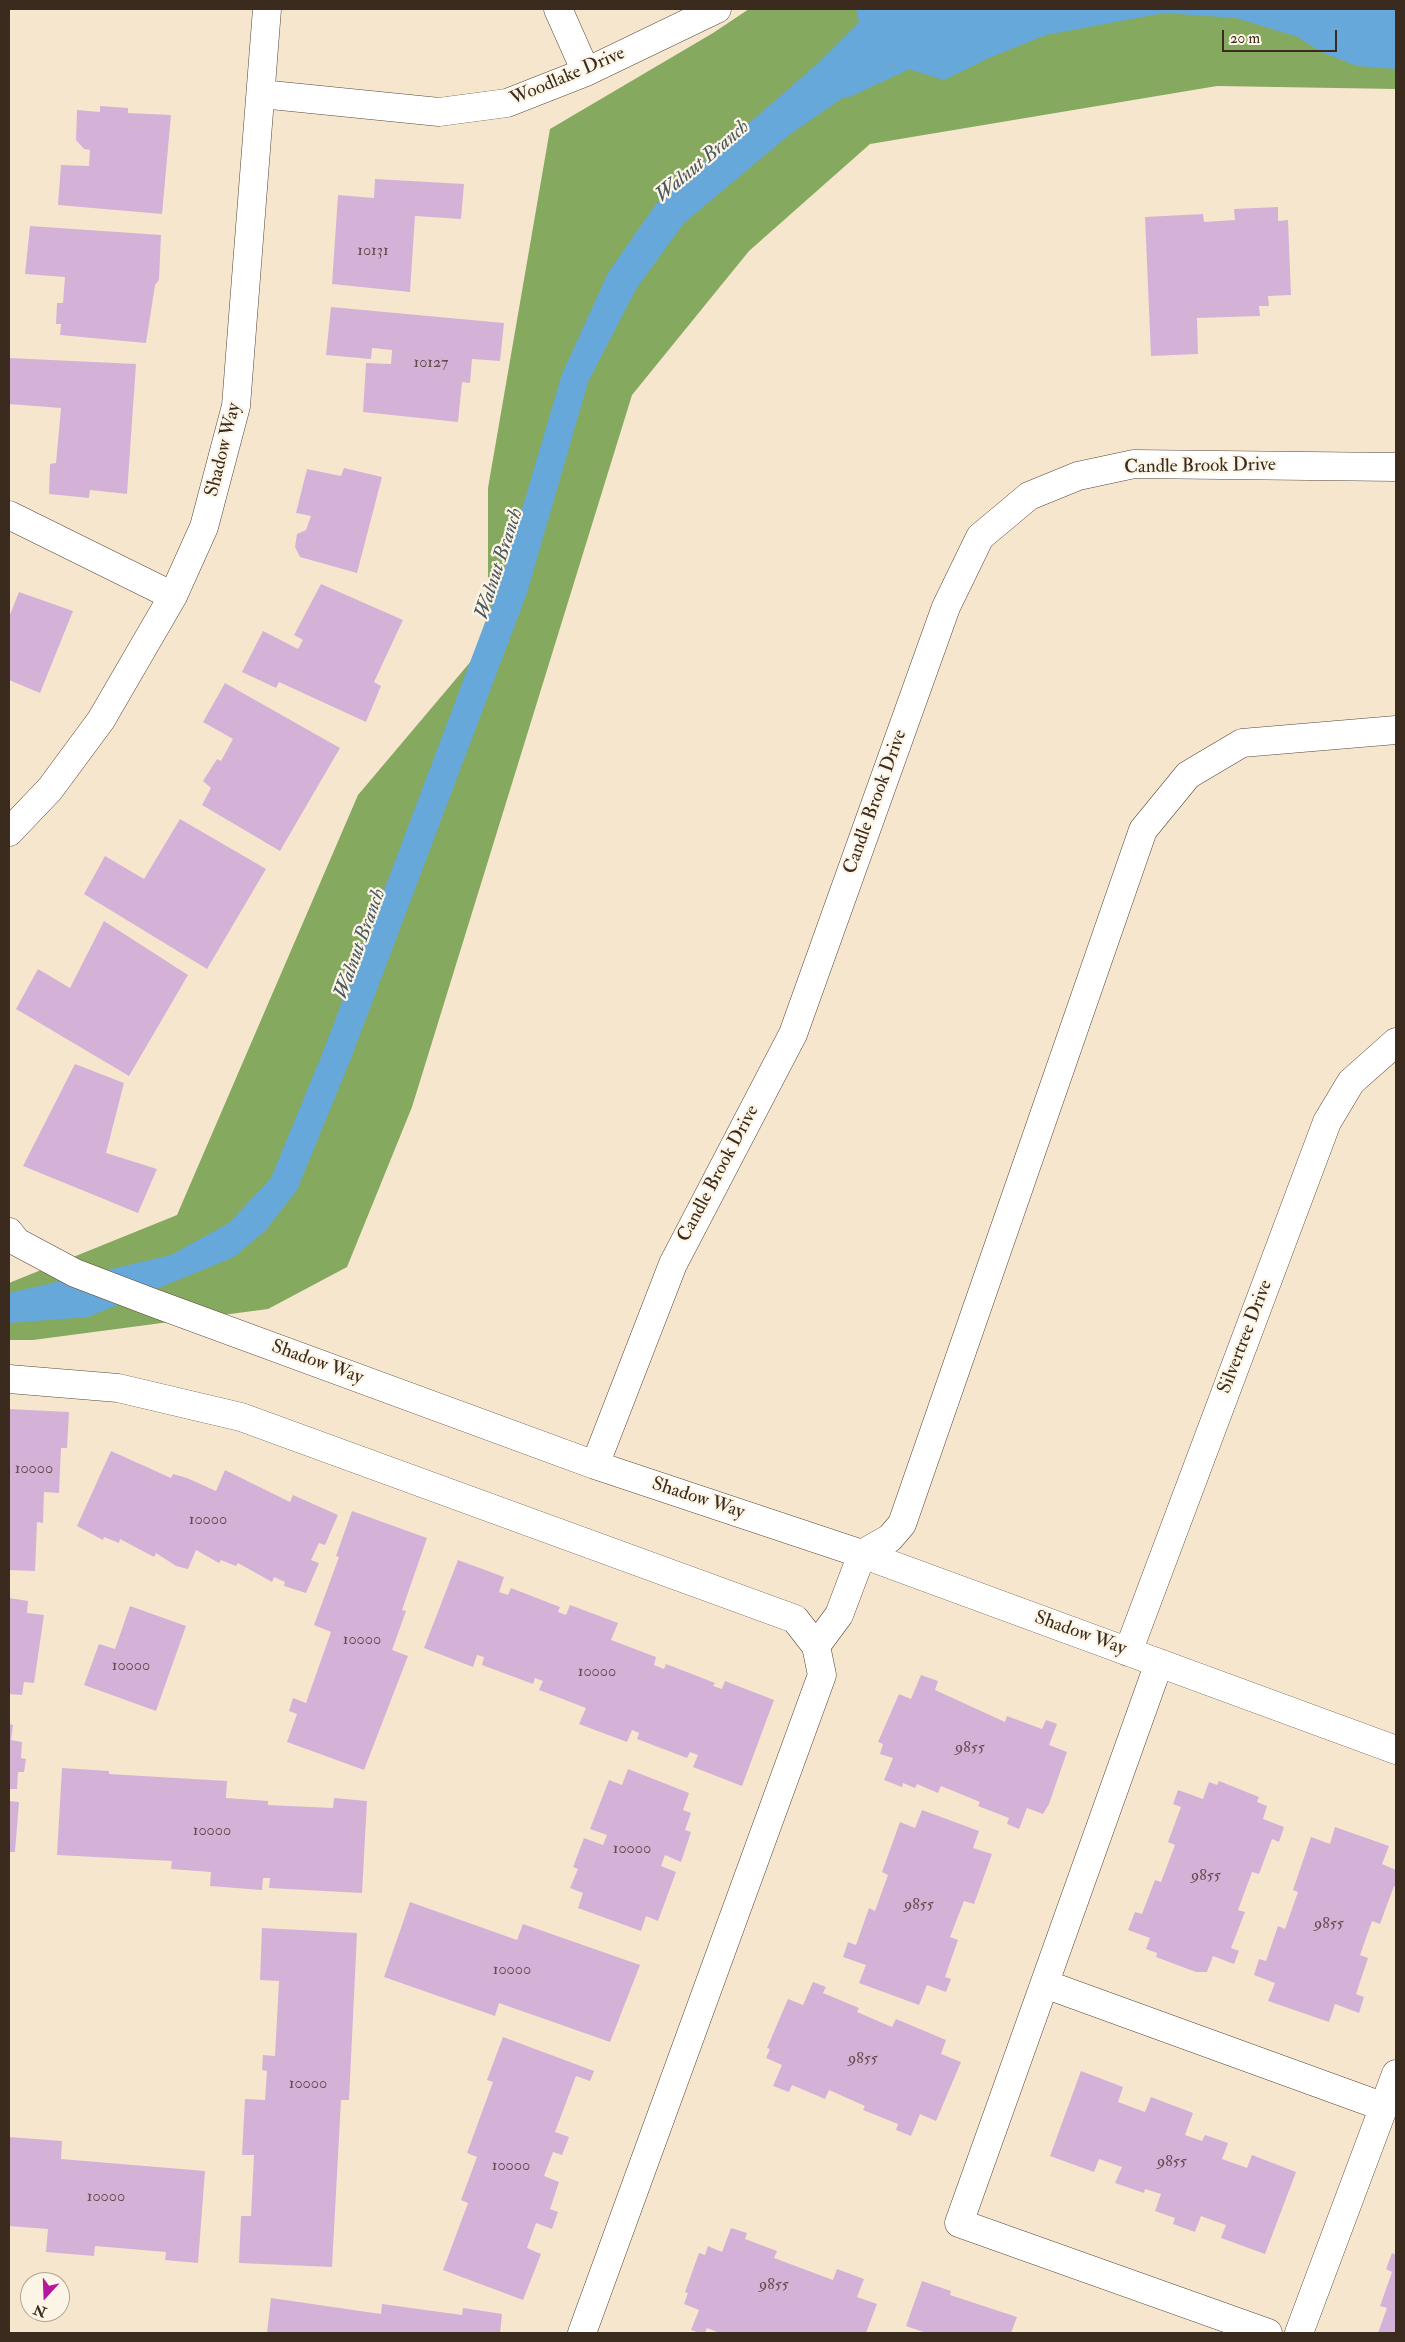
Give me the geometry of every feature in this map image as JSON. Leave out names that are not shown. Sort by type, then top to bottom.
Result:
[{"type":"street","name":"Shadow Way","points":[[9,832],[50,789],[101,720],[173,596],[204,527],[236,406],[268,9]]},
{"type":"street","points":[[558,9],[586,72]]},
{"type":"street","name":"Woodlake Drive","points":[[261,94],[439,112],[507,103],[586,72],[717,9]]},
{"type":"street","name":"Candle Brook Drive","points":[[595,1465],[673,1264],[792,1034],[946,607],[980,537],[1028,496],[1078,476],[1134,464],[1396,467]]},
{"type":"street","points":[[9,515],[173,596]]},
{"type":"street","points":[[816,1646],[839,1615],[862,1554],[890,1538],[902,1524],[1143,830],[1188,775],[1242,743],[1396,730]]},
{"type":"street","name":"Silvertree Drive","points":[[1128,1652],[1327,1122],[1351,1082],[1396,1042]]},
{"type":"street","name":"Shadow Way","points":[[9,1232],[17,1242],[75,1273],[595,1465],[862,1554],[1159,1664],[1395,1745]]},
{"type":"street","points":[[9,1379],[118,1388],[241,1417],[795,1619],[816,1646],[822,1675],[582,2333]]},
{"type":"street","points":[[1159,1664],[959,2223],[1268,2333]]},
{"type":"street","points":[[1045,1984],[1384,2107]]},
{"type":"street","points":[[1299,2333],[1396,2074]]},
{"type":"green space","points":[[749,9],[1396,9],[1396,89],[1217,86],[870,144],[749,251],[632,395],[412,1107],[347,1267],[268,1309],[33,1340],[9,1340],[9,1283],[177,1215],[358,795],[488,641],[488,488],[550,129],[713,33]]},
{"type":"water","points":[[856,9],[1396,9],[1396,69],[1357,66],[1321,52],[1298,37],[1236,18],[1164,13],[1046,35],[989,58],[944,80],[892,64],[789,135],[684,223],[636,289],[588,382],[527,593],[350,1061],[297,1190],[266,1230],[234,1257],[88,1317],[9,1323],[9,1293],[171,1255],[229,1223],[271,1178],[323,1052],[501,580],[562,374],[608,273],[656,204],[816,65],[859,22]]},
{"type":"building","points":[[100,106],[128,108],[128,113],[171,115],[162,214],[58,205],[61,165],[89,166],[90,150],[84,149],[76,140],[77,110],[100,112]]},
{"type":"building","points":[[375,179],[464,184],[461,219],[415,216],[410,292],[332,284],[338,195],[374,198]]},
{"type":"building","points":[[1278,207],[1278,221],[1288,220],[1291,295],[1268,296],[1269,306],[1259,306],[1260,316],[1197,318],[1198,354],[1151,356],[1145,217],[1203,214],[1204,222],[1235,220],[1234,209]]},
{"type":"building","points":[[30,226],[161,235],[159,280],[155,285],[146,343],[60,335],[61,324],[56,324],[57,303],[63,303],[65,277],[25,274]]},
{"type":"building","points":[[331,307],[504,323],[500,361],[472,359],[470,383],[462,382],[458,422],[363,412],[366,363],[391,364],[392,350],[372,348],[371,359],[326,355]]},
{"type":"building","points":[[9,358],[136,364],[127,494],[90,490],[89,498],[49,494],[50,464],[56,463],[61,408],[9,404]]},
{"type":"building","points":[[344,468],[382,477],[357,573],[300,557],[295,547],[297,534],[306,530],[311,516],[296,513],[307,469],[341,476]]},
{"type":"building","points":[[321,584],[403,620],[374,682],[381,686],[366,722],[279,682],[276,688],[242,672],[263,631],[298,649],[303,640],[294,635]]},
{"type":"building","points":[[19,592],[73,611],[40,693],[9,680],[9,617]]},
{"type":"building","points":[[225,683],[340,748],[280,851],[202,805],[211,788],[203,781],[217,759],[221,761],[233,739],[203,722]]},
{"type":"building","points":[[180,819],[266,869],[207,969],[84,894],[105,856],[144,879]]},
{"type":"building","points":[[104,921],[188,975],[129,1076],[16,1009],[38,969],[70,988]]},
{"type":"building","points":[[75,1064],[124,1083],[106,1153],[157,1169],[138,1213],[23,1166]]},
{"type":"building","points":[[9,1409],[69,1412],[67,1448],[61,1448],[59,1493],[44,1492],[43,1523],[37,1522],[35,1571],[9,1570]]},
{"type":"building","points":[[111,1451],[171,1478],[173,1474],[187,1478],[216,1491],[225,1470],[290,1502],[293,1495],[338,1515],[325,1545],[319,1543],[311,1560],[319,1563],[306,1593],[284,1586],[285,1582],[274,1577],[272,1582],[238,1563],[236,1566],[221,1560],[219,1563],[196,1550],[188,1569],[176,1566],[156,1553],[154,1557],[120,1539],[119,1543],[104,1537],[103,1540],[77,1526]]},
{"type":"building","points":[[352,1511],[427,1538],[402,1610],[406,1611],[392,1650],[408,1656],[364,1770],[287,1742],[297,1714],[289,1711],[293,1698],[306,1703],[331,1632],[314,1625],[339,1557],[336,1556]]},
{"type":"building","points":[[458,1560],[504,1577],[499,1592],[508,1595],[511,1588],[560,1607],[558,1612],[566,1615],[570,1605],[618,1623],[611,1640],[656,1657],[654,1665],[664,1669],[666,1664],[715,1683],[713,1686],[722,1689],[725,1681],[774,1700],[742,1786],[693,1767],[698,1755],[690,1752],[687,1758],[637,1739],[639,1733],[632,1730],[627,1742],[579,1724],[586,1708],[539,1690],[543,1681],[535,1678],[533,1684],[482,1665],[484,1657],[477,1655],[473,1667],[424,1648]]},
{"type":"building","points":[[9,1598],[28,1601],[27,1613],[44,1615],[34,1683],[24,1682],[22,1695],[9,1694]]},
{"type":"building","points":[[130,1606],[186,1626],[156,1711],[84,1685],[99,1644],[115,1649]]},
{"type":"building","points":[[921,1675],[938,1681],[935,1690],[1005,1722],[1007,1716],[1042,1729],[1046,1720],[1057,1724],[1049,1745],[1067,1752],[1049,1804],[1043,1814],[1027,1808],[1019,1829],[1007,1824],[1009,1818],[978,1806],[980,1802],[941,1786],[938,1793],[917,1784],[915,1788],[903,1783],[902,1787],[884,1780],[893,1758],[880,1754],[883,1744],[878,1742],[899,1694],[911,1699]]},
{"type":"building","points":[[9,1724],[13,1725],[11,1740],[22,1742],[21,1758],[26,1759],[24,1772],[18,1772],[17,1789],[9,1789]]},
{"type":"building","points":[[62,1768],[109,1771],[109,1774],[227,1781],[226,1798],[268,1801],[268,1805],[333,1808],[334,1798],[367,1801],[362,1893],[269,1888],[270,1878],[263,1878],[262,1890],[210,1886],[211,1872],[171,1869],[172,1861],[57,1855]]},
{"type":"building","points":[[628,1769],[689,1793],[683,1810],[691,1813],[685,1830],[691,1832],[681,1862],[665,1855],[661,1866],[676,1872],[658,1921],[646,1916],[641,1931],[578,1908],[583,1893],[570,1888],[578,1869],[573,1867],[584,1838],[603,1845],[607,1835],[590,1829],[609,1780],[622,1785]]},
{"type":"building","points":[[1219,1781],[1259,1797],[1257,1802],[1267,1806],[1263,1819],[1284,1827],[1279,1842],[1272,1839],[1259,1874],[1252,1872],[1238,1910],[1245,1912],[1231,1948],[1239,1951],[1234,1964],[1213,1956],[1207,1972],[1196,1972],[1156,1957],[1157,1953],[1146,1949],[1150,1938],[1128,1930],[1135,1912],[1142,1914],[1155,1880],[1161,1882],[1175,1845],[1168,1842],[1181,1807],[1173,1804],[1178,1790],[1203,1799],[1209,1782],[1217,1785]]},
{"type":"building","points":[[9,1801],[19,1802],[15,1852],[9,1852]]},
{"type":"building","points":[[922,1810],[979,1831],[973,1848],[992,1854],[974,1904],[964,1901],[950,1937],[958,1940],[945,1977],[951,1979],[946,1992],[927,1985],[919,2005],[859,1983],[866,1965],[843,1957],[848,1942],[856,1945],[869,1908],[875,1911],[888,1875],[882,1872],[900,1822],[915,1828]]},
{"type":"building","points":[[1335,1827],[1389,1846],[1382,1864],[1396,1870],[1396,1887],[1394,1886],[1380,1924],[1372,1921],[1360,1955],[1368,1958],[1356,1994],[1364,1997],[1359,2013],[1335,2004],[1329,2022],[1268,2001],[1275,1983],[1254,1975],[1259,1959],[1266,1961],[1278,1926],[1285,1929],[1298,1892],[1293,1890],[1311,1837],[1330,1844]]},
{"type":"building","points":[[410,1902],[517,1940],[523,1924],[640,1965],[610,2042],[499,2003],[495,2016],[384,1977]]},
{"type":"building","points":[[262,1928],[357,1933],[349,2100],[341,2100],[332,2267],[239,2263],[241,2216],[251,2216],[254,2155],[242,2155],[245,2099],[265,2100],[267,2071],[262,2070],[263,2055],[275,2056],[279,1981],[260,1980]]},
{"type":"building","points":[[813,1982],[826,1987],[823,1993],[859,2008],[857,2012],[892,2027],[896,2019],[946,2040],[941,2054],[961,2062],[936,2121],[920,2114],[911,2136],[896,2130],[898,2124],[863,2110],[865,2106],[829,2090],[825,2099],[792,2085],[789,2092],[773,2086],[782,2065],[766,2058],[770,2049],[767,2048],[788,1999],[803,2005]]},
{"type":"building","points":[[503,2037],[594,2071],[590,2081],[576,2076],[555,2132],[569,2137],[562,2155],[553,2152],[544,2176],[559,2182],[550,2209],[558,2212],[552,2229],[536,2223],[527,2248],[541,2254],[523,2300],[443,2270],[468,2203],[461,2200],[477,2157],[467,2153],[493,2082],[487,2080]]},
{"type":"building","points":[[1081,2071],[1123,2087],[1118,2102],[1145,2112],[1151,2097],[1193,2113],[1185,2135],[1202,2141],[1205,2135],[1228,2143],[1222,2159],[1247,2168],[1252,2155],[1296,2172],[1265,2254],[1221,2238],[1226,2225],[1201,2216],[1195,2232],[1173,2224],[1175,2218],[1155,2211],[1161,2194],[1145,2189],[1144,2193],[1115,2183],[1122,2167],[1099,2159],[1094,2172],[1050,2156]]},
{"type":"building","points":[[9,2137],[62,2141],[61,2159],[205,2171],[198,2263],[165,2260],[166,2252],[95,2246],[94,2256],[46,2252],[48,2229],[9,2226]]},
{"type":"building","points":[[731,2228],[747,2233],[745,2239],[777,2251],[774,2258],[833,2280],[837,2269],[864,2279],[857,2297],[877,2304],[866,2333],[720,2333],[707,2328],[705,2333],[700,2333],[691,2330],[699,2310],[684,2304],[688,2293],[685,2292],[699,2253],[705,2255],[708,2246],[722,2252]]},
{"type":"building","points":[[1392,2253],[1396,2255],[1396,2333],[1378,2333],[1387,2308],[1380,2306],[1392,2272],[1386,2269]]},
{"type":"building","points":[[922,2281],[951,2291],[950,2295],[1017,2317],[1011,2333],[926,2333],[906,2326]]},
{"type":"building","points":[[271,2298],[381,2314],[382,2304],[462,2315],[463,2308],[502,2314],[500,2333],[267,2333]]},
{"type":"waterway","name":"Walnut Branch","points":[[847,92],[914,61]]}]
